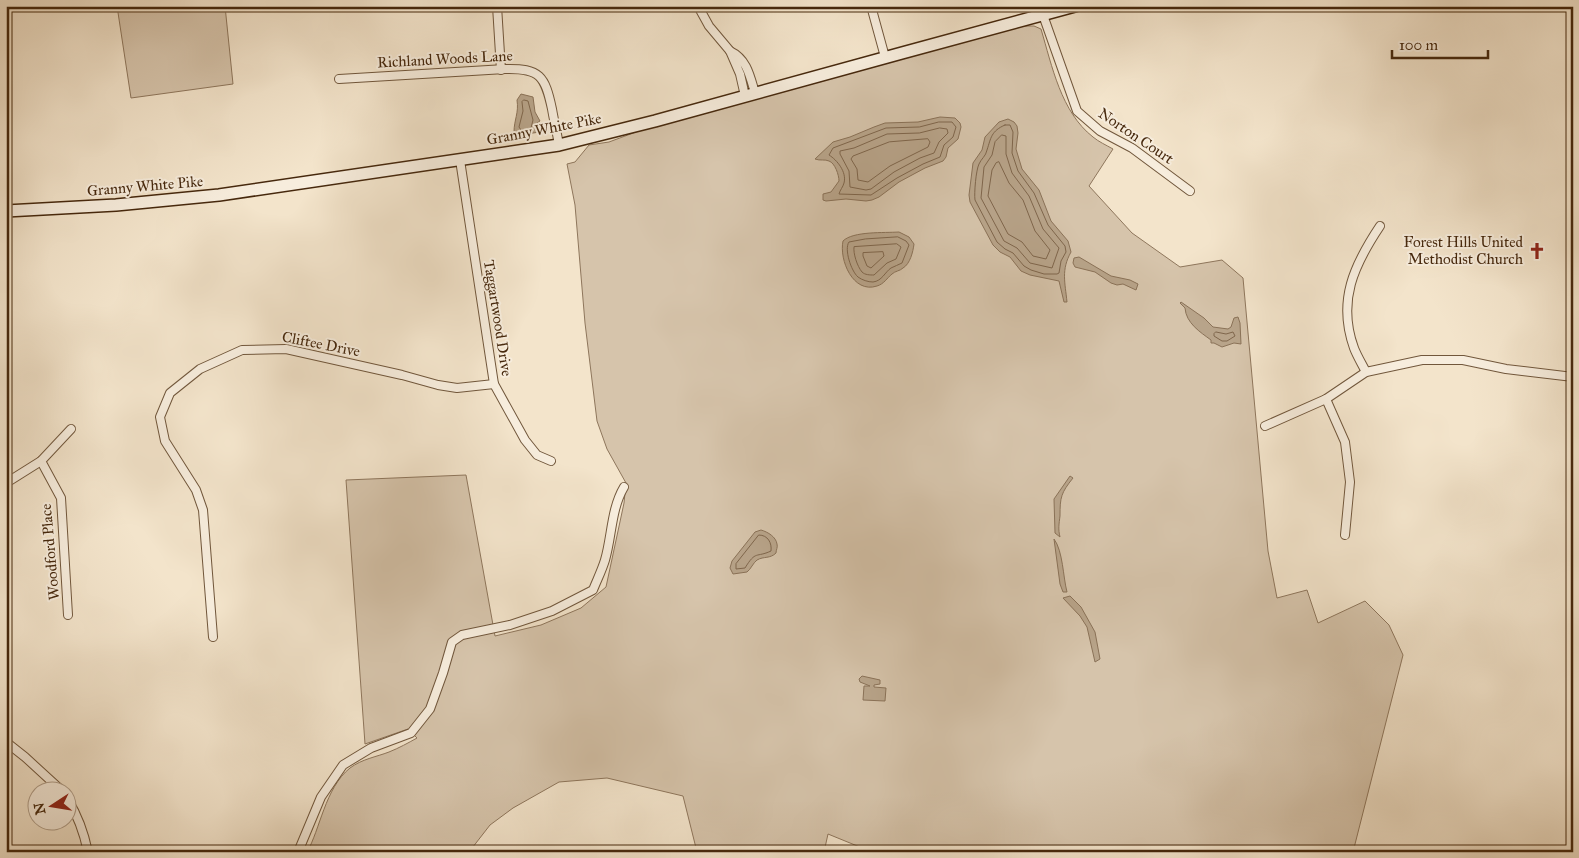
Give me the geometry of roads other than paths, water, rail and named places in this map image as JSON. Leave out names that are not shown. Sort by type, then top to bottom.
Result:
[{"type":"main road","name":"Granny White Pike","points":[[6,211],[116,205],[220,195],[559,145],[655,122],[750,94],[1075,6]]},
{"type":"street","points":[[497,6],[501,70]]},
{"type":"street","points":[[698,6],[709,26],[730,51],[750,94]]},
{"type":"street","points":[[871,6],[886,57]]},
{"type":"street","name":"Norton Court","points":[[1043,15],[1077,111],[1100,131],[1132,148],[1190,191]]},
{"type":"street","name":"Richland Woods Lane","points":[[339,79],[526,70],[542,79],[548,92],[559,145]]},
{"type":"street","name":"Taggartwood Drive","points":[[460,160],[494,384],[525,440],[537,455],[551,461]]},
{"type":"street","points":[[1366,372],[1354,347],[1347,316],[1351,279],[1363,252],[1380,226]]},
{"type":"street","name":"Cliftee Drive","points":[[213,637],[203,510],[196,490],[165,441],[160,417],[170,393],[200,369],[242,350],[286,349],[457,388],[494,384]]},
{"type":"street","points":[[1265,426],[1326,398],[1366,372],[1422,360],[1463,360],[1506,369],[1573,377]]},
{"type":"street","points":[[1326,398],[1345,442],[1350,482],[1345,535]]},
{"type":"street","points":[[6,483],[41,461],[71,429]]},
{"type":"street","name":"Woodford Place","points":[[41,461],[61,498],[68,615]]},
{"type":"street","points":[[298,852],[321,797],[343,765],[371,748],[411,733],[430,709],[452,642],[462,634],[510,625],[552,611],[593,590],[605,560],[618,500],[624,487]]},
{"type":"street","points":[[6,742],[50,780]]},
{"type":"street","points":[[78,818],[88,852]]},
{"type":"water","points":[[521,94],[533,97],[535,112],[540,121],[537,123],[537,126],[540,126],[542,129],[540,132],[519,135],[514,132],[517,100]]},
{"type":"water","points":[[940,117],[955,118],[961,127],[958,139],[948,148],[943,161],[899,182],[872,200],[823,200],[823,194],[831,192],[839,181],[835,167],[831,162],[815,159],[833,142],[885,123],[918,122]]},
{"type":"water","points":[[1008,119],[1017,126],[1016,149],[1022,169],[1039,190],[1051,221],[1068,241],[1071,252],[1065,270],[1067,302],[1064,302],[1059,281],[1030,275],[1021,271],[1010,257],[1000,252],[993,245],[970,202],[969,195],[973,163],[982,150],[985,137],[999,122]]},
{"type":"water","points":[[899,232],[909,237],[914,244],[908,264],[877,286],[868,287],[861,285],[849,274],[843,257],[843,241],[861,234]]},
{"type":"water","points":[[1079,257],[1111,276],[1130,280],[1138,284],[1136,290],[1123,284],[1111,283],[1095,272],[1075,267],[1073,263],[1074,258]]},
{"type":"water","points":[[1181,302],[1204,318],[1213,327],[1228,329],[1231,327],[1234,318],[1238,317],[1241,344],[1234,343],[1222,347],[1211,343],[1211,340],[1191,323]]},
{"type":"water","points":[[1070,476],[1073,478],[1061,500],[1060,537],[1055,533],[1054,499]]},
{"type":"water","points":[[761,530],[769,533],[775,539],[777,545],[776,553],[757,560],[747,572],[733,574],[730,568],[732,561],[755,532]]},
{"type":"water","points":[[1054,539],[1061,557],[1067,592],[1063,592],[1060,584]]},
{"type":"water","points":[[1070,596],[1081,607],[1095,632],[1100,659],[1095,662],[1087,627],[1080,616],[1063,598]]},
{"type":"water","points":[[862,676],[880,680],[880,684],[874,685],[874,687],[886,688],[885,701],[863,700],[864,686],[870,686],[860,682],[859,679]]},
{"type":"place","name":"Forest Hills United Methodist Church","points":[[1537,251]]}]
